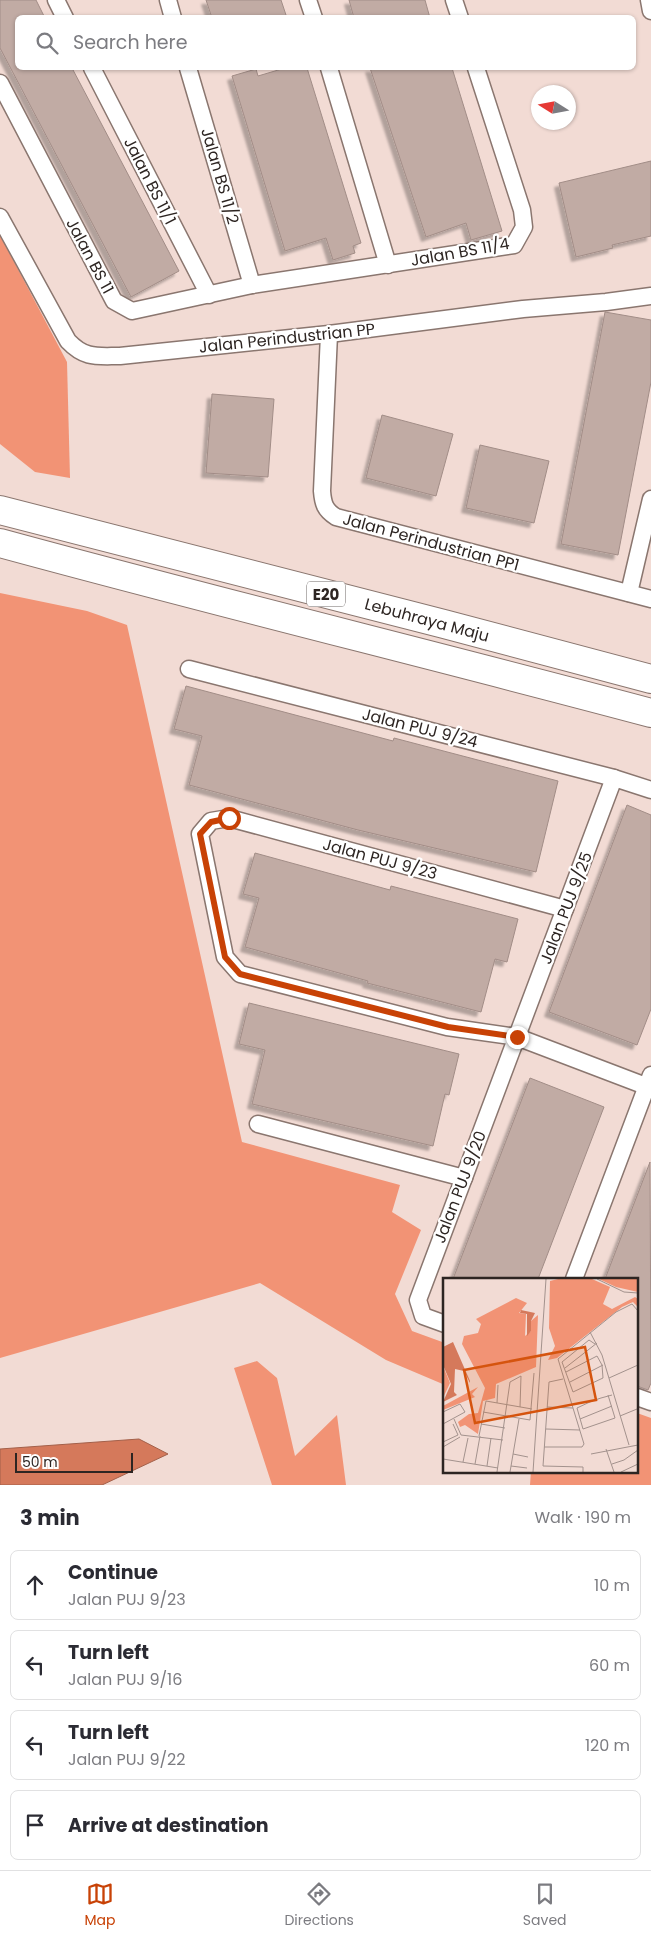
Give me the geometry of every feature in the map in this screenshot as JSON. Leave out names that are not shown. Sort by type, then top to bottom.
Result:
[{"type":"highway","name":"Lebuhraya Maju","points":[[0,510],[651,679]]},
{"type":"highway","name":"Lebuhraya Maju","points":[[0,544],[438,656],[651,713]]},
{"type":"street","points":[[56,0],[64,15]]},
{"type":"street","points":[[168,0],[172,15]]},
{"type":"street","points":[[308,0],[313,15]]},
{"type":"street","points":[[454,0],[459,15]]},
{"type":"street","points":[[650,0],[651,11]]},
{"type":"street","name":"Jalan BS 11/1","points":[[95,70],[208,295]]},
{"type":"street","name":"Jalan BS 11/2","points":[[189,70],[252,285]]},
{"type":"street","points":[[330,70],[388,265]]},
{"type":"street","name":"Jalan BS 11/4","points":[[252,285],[514,245],[524,227],[522,210],[477,70]]},
{"type":"street","name":"Jalan BS 11","points":[[0,83],[114,301],[132,311],[252,285]]},
{"type":"street","name":"Jalan Perindustrian PP","points":[[0,217],[68,341],[78,352],[96,356],[120,356],[329,334],[524,309],[651,296]]},
{"type":"street","name":"Jalan Perindustrian PP1","points":[[329,334],[322,491],[323,504],[328,512],[336,517],[651,599]]},
{"type":"street","points":[[629,593],[651,499]]},
{"type":"street","name":"Jalan PUJ 9/24","points":[[189,669],[614,778],[651,790]]},
{"type":"street","name":"Jalan PUJ 9/25","points":[[517,1037],[614,778]]},
{"type":"street","name":"Jalan PUJ 9/23","points":[[517,1037],[448,1027],[240,974],[225,957],[200,834],[211,822],[229,818],[565,909]]},
{"type":"street","points":[[517,1037],[650,1083],[574,1278]]},
{"type":"street","name":"Jalan PUJ 9/20","points":[[443,1323],[423,1316],[418,1300],[517,1037]]},
{"type":"street","points":[[258,1124],[464,1178]]},
{"type":"street","points":[[638,1396],[651,1402]]},
{"type":"shaded area","points":[[0,235],[67,362],[70,478],[35,472],[0,444]]},
{"type":"shaded area","points":[[0,593],[87,611],[127,625],[242,1142],[400,1185],[392,1212],[421,1230],[395,1294],[412,1331],[443,1342],[443,1384],[386,1360],[260,1283],[0,1358]]},
{"type":"shaded area","points":[[257,1361],[277,1378],[295,1456],[337,1415],[346,1485],[272,1485],[234,1368]]},
{"type":"shaded area","points":[[638,1413],[651,1418],[651,1485],[530,1485],[531,1472],[638,1472]]},
{"type":"shaded area","points":[[139,1439],[168,1454],[102,1485],[0,1485],[0,1449]]},
{"type":"building","points":[[0,0],[36,0],[44,15],[15,15],[15,70],[73,70],[179,271],[131,297],[0,48]]},
{"type":"building","points":[[206,0],[281,0],[286,15],[211,15]]},
{"type":"building","points":[[349,0],[425,0],[429,15],[353,15]]},
{"type":"building","points":[[256,70],[258,76],[278,70],[308,70],[361,243],[353,246],[355,253],[333,260],[326,238],[285,251],[232,76]]},
{"type":"building","points":[[371,70],[453,70],[502,231],[471,240],[466,223],[426,237]]},
{"type":"building","points":[[651,161],[651,236],[612,245],[613,248],[576,257],[559,183]]},
{"type":"building","points":[[605,312],[651,320],[651,382],[618,555],[561,544]]},
{"type":"building","points":[[212,394],[274,399],[268,477],[206,473]]},
{"type":"building","points":[[382,415],[453,434],[436,496],[366,478]]},
{"type":"building","points":[[480,445],[549,461],[534,523],[466,508]]},
{"type":"building","points":[[186,686],[393,741],[394,738],[558,781],[536,872],[358,830],[189,785],[202,736],[174,729]]},
{"type":"building","points":[[627,805],[651,815],[651,1009],[637,1045],[549,1012]]},
{"type":"building","points":[[255,853],[390,890],[391,886],[518,919],[507,962],[495,959],[481,1012],[367,983],[368,981],[245,947],[259,898],[243,894]]},
{"type":"building","points":[[249,1003],[459,1054],[449,1095],[445,1094],[433,1146],[252,1104],[265,1050],[239,1044]]},
{"type":"building","points":[[530,1078],[604,1107],[538,1278],[453,1278]]},
{"type":"building","points":[[650,1162],[651,1383],[648,1390],[638,1386],[638,1278],[605,1278]]},
{"type":"route","points":[[229,818],[211,822],[200,834],[225,957],[240,974],[448,1027],[517,1037]]}]
